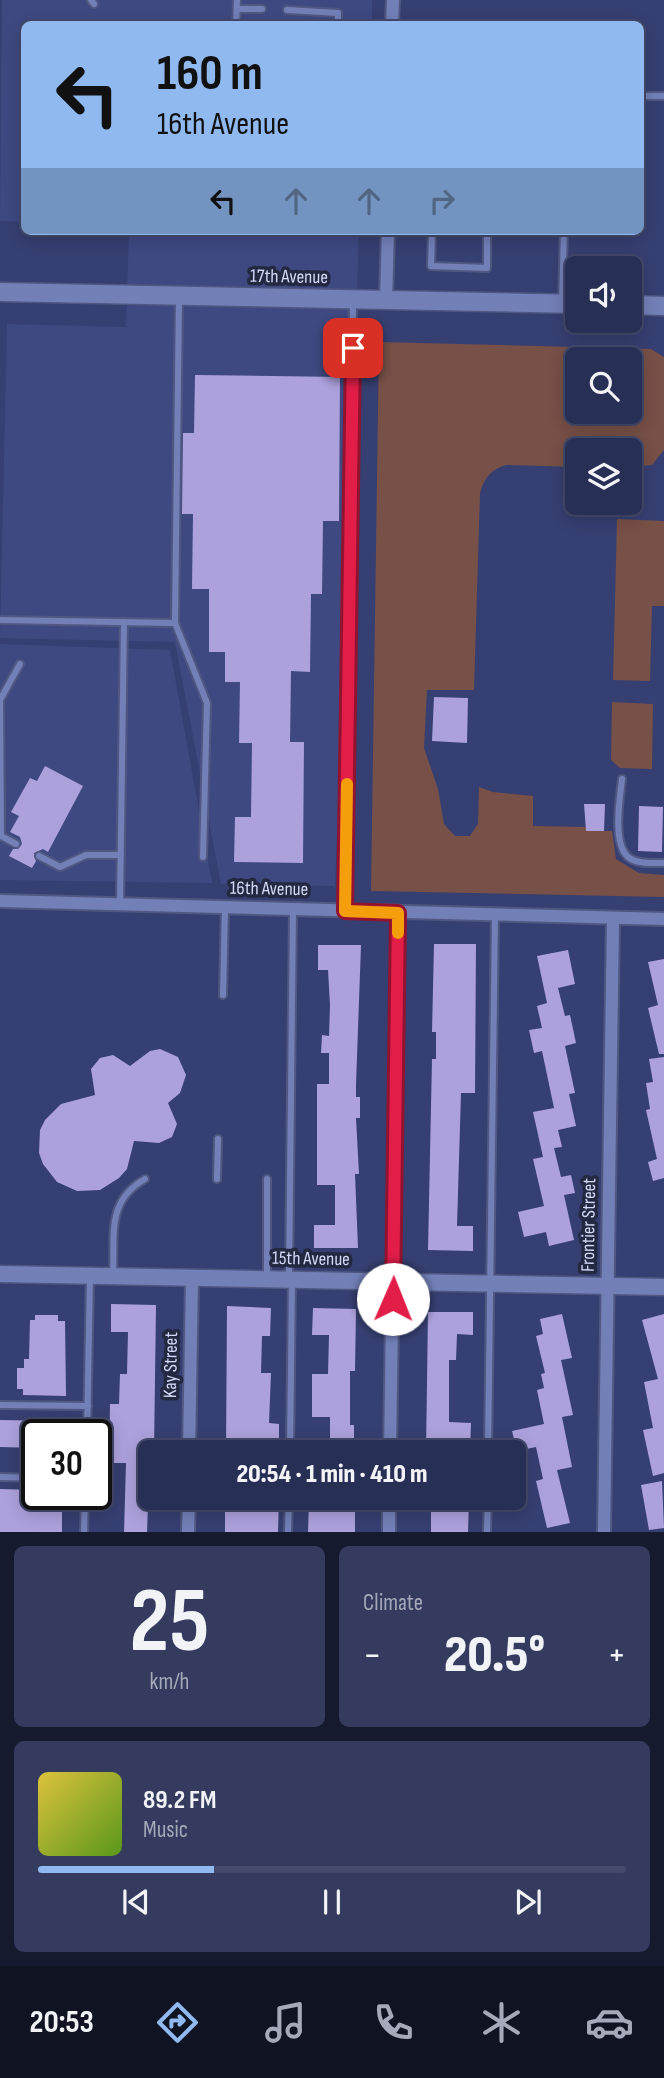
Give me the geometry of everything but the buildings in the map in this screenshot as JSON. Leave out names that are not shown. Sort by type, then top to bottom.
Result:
[{"type":"main road","name":"17th Avenue","points":[[0,292],[565,304]]},
{"type":"main road","points":[[642,305],[664,306]]},
{"type":"street","points":[[392,21],[393,0]]},
{"type":"street","points":[[386,300],[388,235]]},
{"type":"street","name":"16th Avenue","points":[[0,901],[664,919]]},
{"type":"street","points":[[390,1440],[398,913]]},
{"type":"street","name":"Frontier Street","points":[[604,1532],[613,918]]},
{"type":"street","name":"15th Avenue","points":[[0,1273],[664,1287]]},
{"type":"street","name":"Kay Street","points":[[189,1440],[192,1279]]},
{"type":"street","points":[[188,1532],[189,1510]]},
{"type":"street","points":[[389,1510],[389,1532]]},
{"type":"lane","points":[[236,21],[237,0]]},
{"type":"lane","points":[[237,9],[262,9]]},
{"type":"lane","points":[[287,10],[338,13],[338,21]]},
{"type":"lane","points":[[644,96],[664,96]]},
{"type":"lane","points":[[432,235],[432,266],[487,268],[487,235]]},
{"type":"lane","points":[[564,235],[566,256]]},
{"type":"lane","points":[[178,296],[174,623],[207,703],[203,857]]},
{"type":"lane","points":[[345,911],[353,299]]},
{"type":"lane","points":[[0,620],[174,623]]},
{"type":"lane","points":[[120,905],[124,622]]},
{"type":"lane","points":[[16,844],[1,836],[0,700],[20,664]]},
{"type":"lane","points":[[622,779],[619,827],[623,852],[631,860],[664,863]]},
{"type":"lane","points":[[39,856],[60,867],[86,855],[121,855]]},
{"type":"lane","points":[[223,996],[225,908]]},
{"type":"lane","points":[[290,1440],[293,909]]},
{"type":"lane","points":[[488,1440],[493,1284],[495,915]]},
{"type":"lane","points":[[217,1179],[218,1139]]},
{"type":"lane","points":[[113,1277],[116,1210],[123,1195],[145,1179]]},
{"type":"lane","points":[[267,1179],[267,1280]]},
{"type":"lane","points":[[88,1419],[90,1276]]},
{"type":"lane","points":[[0,1405],[88,1406]]},
{"type":"lane","points":[[0,1476],[21,1477]]},
{"type":"lane","points":[[84,1532],[85,1510]]},
{"type":"lane","points":[[288,1532],[289,1510]]},
{"type":"lane","points":[[487,1532],[488,1510]]},
{"type":"shaded area","points":[[2,0],[372,0],[372,21],[21,21],[21,222],[0,221]]},
{"type":"shaded area","points":[[129,235],[359,235],[335,886],[221,884],[175,642],[0,638],[7,324],[126,327]]},
{"type":"shaded area","points":[[379,342],[573,347],[565,347],[565,424],[642,424],[642,349],[651,349],[664,357],[664,450],[652,465],[642,466],[642,438],[565,438],[565,467],[506,465],[496,469],[486,479],[480,494],[474,690],[427,690],[424,748],[438,789],[444,824],[455,836],[470,836],[478,824],[479,787],[493,792],[533,796],[533,826],[586,827],[587,831],[612,831],[616,859],[639,873],[664,875],[664,897],[371,891]]},
{"type":"shaded area","points":[[617,519],[664,521],[664,606],[652,606],[650,681],[613,680]]},
{"type":"shaded area","points":[[0,644],[170,650],[212,883],[0,880]]},
{"type":"shaded area","points":[[612,702],[653,704],[652,769],[620,768],[611,760]]},
{"type":"slow traffic","points":[[347,784],[345,911],[398,913],[398,933]]},
{"type":"route","points":[[353,348],[345,911],[398,913],[393,1299]]}]
